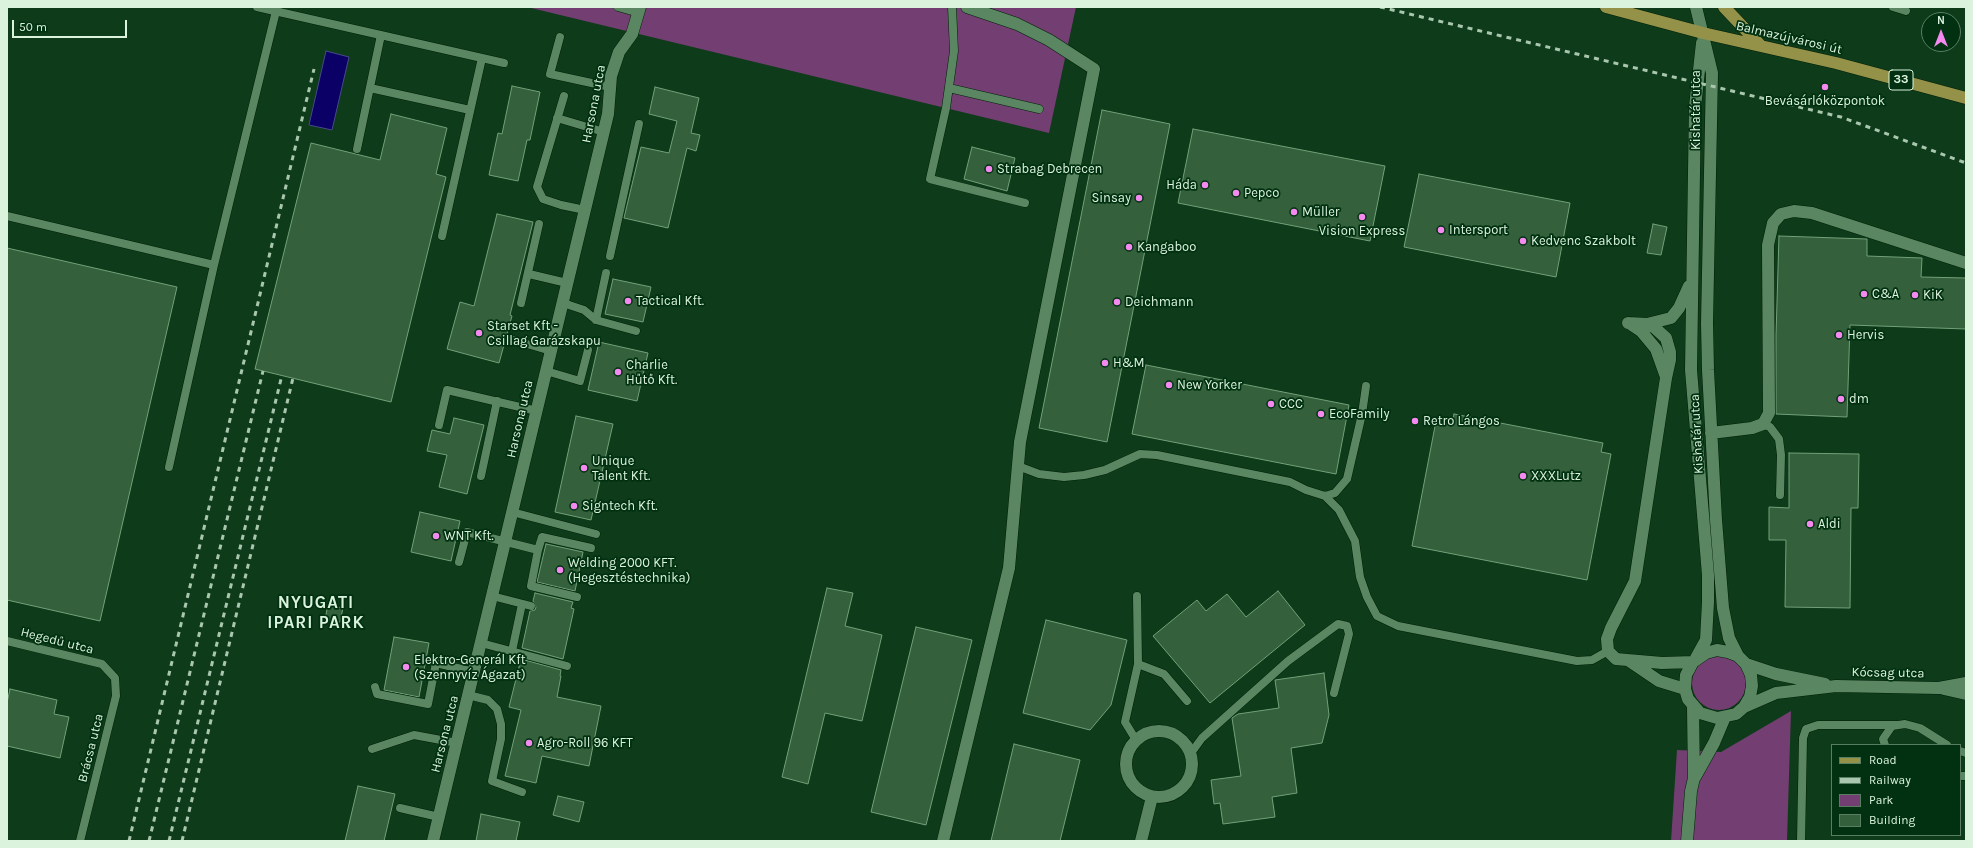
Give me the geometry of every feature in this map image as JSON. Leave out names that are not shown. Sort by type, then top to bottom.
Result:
[{"type":"main road","name":"Balmazújvárosi út","points":[[1606,7],[1966,98]]},
{"type":"main road","points":[[1724,7],[1760,45]]},
{"type":"street","points":[[943,841],[1009,568],[1020,442],[1094,69],[1036,33],[1017,24],[967,7]]},
{"type":"street","points":[[1696,7],[1703,32]]},
{"type":"street","name":"Harsona utca","points":[[433,841],[604,132],[608,114],[611,76],[619,52],[632,34],[640,10]]},
{"type":"street","name":"Kishatár utca","points":[[1694,660],[1706,640],[1708,630],[1708,575],[1691,370],[1691,282],[1696,107],[1703,32]]},
{"type":"street","name":"Kishatár utca","points":[[1703,32],[1712,73],[1707,323],[1716,520],[1723,608],[1729,638],[1742,660]]},
{"type":"street","points":[[1711,432],[1752,428],[1763,424],[1769,413],[1768,245],[1771,229],[1777,216],[1794,211],[1812,213],[1966,264]]},
{"type":"street","points":[[1666,378],[1656,349],[1641,331],[1628,323],[1648,324],[1662,322],[1676,313],[1691,282]]},
{"type":"street","points":[[1648,324],[1662,333],[1669,344],[1670,360],[1635,581],[1610,628],[1607,639],[1608,651],[1616,659],[1662,663],[1694,660],[1706,653],[1717,650],[1728,652],[1742,660],[1776,674],[1836,686]]},
{"type":"street","points":[[1627,659],[1658,681],[1685,689]]},
{"type":"street","points":[[1694,660],[1686,675],[1685,689],[1688,699],[1693,707],[1708,716],[1725,718],[1736,714],[1744,707],[1750,697],[1752,686],[1751,675],[1742,660]]},
{"type":"street","points":[[1939,688],[1966,683]]},
{"type":"street","points":[[1744,707],[1776,694],[1836,686]]},
{"type":"street","name":"Kócsag utca","points":[[1836,686],[1939,688]]},
{"type":"street","points":[[1939,688],[1966,694]]},
{"type":"street","points":[[1687,841],[1691,791],[1694,778],[1693,707]]},
{"type":"street","points":[[1694,778],[1714,743],[1725,718]]},
{"type":"street","points":[[1155,731],[1166,732],[1177,736],[1185,743],[1191,753],[1192,773],[1184,786],[1172,795],[1162,798],[1152,797],[1142,793],[1134,787],[1129,778],[1126,768],[1126,758],[1129,749],[1136,740],[1144,734],[1155,731]]},
{"type":"street","points":[[1141,841],[1152,797]]},
{"type":"lane","points":[[257,7],[277,9],[327,23],[504,63]]},
{"type":"lane","points":[[618,7],[640,10]]},
{"type":"lane","points":[[952,7],[954,51],[946,108],[930,179],[1025,203]]},
{"type":"lane","points":[[1893,7],[1906,11]]},
{"type":"lane","points":[[169,468],[214,265],[277,9]]},
{"type":"lane","points":[[356,149],[381,35]]},
{"type":"lane","points":[[560,37],[550,74],[610,87]]},
{"type":"lane","points":[[442,236],[482,58]]},
{"type":"lane","points":[[370,88],[470,110]]},
{"type":"lane","points":[[949,88],[1039,109]]},
{"type":"lane","points":[[564,96],[537,187],[543,199],[561,205],[585,210]]},
{"type":"lane","points":[[557,118],[604,132]]},
{"type":"lane","points":[[610,256],[639,124]]},
{"type":"lane","points":[[7,216],[214,265]]},
{"type":"lane","points":[[522,303],[539,224]]},
{"type":"lane","points":[[596,320],[606,273]]},
{"type":"lane","points":[[529,274],[567,283]]},
{"type":"lane","points":[[563,303],[584,310],[596,320],[636,331]]},
{"type":"lane","points":[[510,339],[551,351]]},
{"type":"lane","points":[[546,371],[580,381],[588,350]]},
{"type":"lane","points":[[1325,496],[1334,494],[1347,479],[1362,414],[1366,386]]},
{"type":"lane","points":[[439,425],[447,390],[537,411]]},
{"type":"lane","points":[[481,476],[497,401]]},
{"type":"lane","points":[[1763,424],[1770,427],[1779,439],[1781,455],[1780,495]]},
{"type":"lane","points":[[1018,466],[1039,474],[1064,477],[1084,475],[1105,470],[1140,454],[1157,455],[1290,482],[1306,490],[1325,496],[1339,510],[1355,541],[1360,577],[1367,597],[1377,616],[1398,626],[1577,661],[1592,660],[1608,651]]},
{"type":"lane","points":[[512,512],[596,534]]},
{"type":"lane","points":[[459,562],[467,532],[538,550]]},
{"type":"lane","points":[[577,597],[531,586],[538,550],[542,537],[591,548]]},
{"type":"lane","points":[[492,596],[531,606]]},
{"type":"lane","points":[[1136,740],[1125,722],[1138,664],[1137,596]]},
{"type":"lane","points":[[512,651],[522,604]]},
{"type":"lane","points":[[1191,753],[1202,738],[1288,661],[1338,624],[1347,626],[1349,634],[1334,694]]},
{"type":"lane","name":"Hegedű utca","points":[[7,641],[102,664]]},
{"type":"lane","points":[[481,643],[567,666]]},
{"type":"lane","points":[[375,687],[377,694],[428,704],[436,663],[474,672]]},
{"type":"lane","name":"Brácsa utca","points":[[80,841],[116,696],[115,678],[102,664]]},
{"type":"lane","points":[[1138,664],[1164,674],[1187,701]]},
{"type":"lane","points":[[468,695],[488,700],[497,709],[500,719],[501,739],[492,782],[522,792]]},
{"type":"lane","points":[[1801,841],[1803,738],[1806,729],[1818,725],[1898,725],[1920,728],[1945,744]]},
{"type":"lane","points":[[1884,742],[1892,726],[1898,725]]},
{"type":"lane","points":[[372,749],[414,734],[457,743]]},
{"type":"lane","points":[[400,808],[439,817]]},
{"type":"green space","points":[[527,7],[1076,7],[1049,133]]},
{"type":"green space","points":[[1714,656],[1724,656],[1734,660],[1742,668],[1746,678],[1746,688],[1742,698],[1734,706],[1724,710],[1714,710],[1704,706],[1696,698],[1692,688],[1692,678],[1696,668],[1704,660]]},
{"type":"green space","points":[[1791,711],[1787,841],[1671,841],[1677,750],[1721,752]]},
{"type":"shaded area","points":[[326,51],[349,57],[332,130],[309,125]]},
{"type":"building","points":[[512,86],[540,92],[530,140],[527,140],[518,181],[489,175],[498,133],[502,134]]},
{"type":"building","points":[[655,87],[699,98],[691,133],[700,135],[696,151],[687,148],[668,228],[624,218],[641,147],[669,153],[677,121],[649,114]]},
{"type":"building","points":[[1102,110],[1170,124],[1107,442],[1039,428]]},
{"type":"building","points":[[391,114],[447,128],[436,174],[446,177],[391,402],[255,369],[311,143],[380,160]]},
{"type":"building","points":[[1193,129],[1385,166],[1370,241],[1178,203]]},
{"type":"building","name":"Strabag Debrecen","points":[[972,147],[1015,158],[1007,191],[964,179]]},
{"type":"building","points":[[1419,174],[1570,203],[1556,277],[1404,247]]},
{"type":"building","points":[[497,214],[533,222],[510,315],[512,316],[499,363],[447,349],[460,302],[474,306]]},
{"type":"building","points":[[1653,224],[1667,227],[1661,255],[1647,253]]},
{"type":"building","points":[[1779,236],[1867,239],[1867,256],[1922,258],[1921,277],[1966,278],[1966,329],[1850,325],[1847,417],[1776,414],[1776,336]]},
{"type":"building","points":[[7,248],[177,287],[100,621],[7,600]]},
{"type":"building","name":"Tactical Kft.","points":[[613,279],[651,287],[643,322],[605,314]]},
{"type":"building","name":"Charlie Hűtő Kft.","points":[[599,342],[648,353],[637,401],[588,390]]},
{"type":"building","points":[[1146,365],[1349,405],[1336,474],[1132,434]]},
{"type":"building","points":[[1454,414],[1603,443],[1601,452],[1611,454],[1587,580],[1412,546],[1436,421],[1452,424]]},
{"type":"building","name":"Unique Talent Kft.","points":[[576,416],[613,424],[591,520],[555,512]]},
{"type":"building","points":[[454,418],[484,425],[467,494],[439,487],[447,455],[427,451],[432,430],[450,434]]},
{"type":"building","name":"Aldi","points":[[1789,453],[1859,454],[1858,508],[1851,508],[1850,608],[1785,607],[1786,540],[1769,540],[1769,507],[1789,508]]},
{"type":"building","name":"WNT Kft.","points":[[420,512],[460,521],[451,561],[411,552]]},
{"type":"building","name":"Welding 2000 KFT. (Hegesztéstechnika)","points":[[546,544],[583,552],[575,591],[537,582]]},
{"type":"building","points":[[827,588],[853,593],[845,626],[882,635],[862,721],[825,713],[808,784],[782,777]]},
{"type":"building","points":[[1278,591],[1305,625],[1210,703],[1153,636],[1197,600],[1206,611],[1227,594],[1246,617]]},
{"type":"building","points":[[535,593],[573,602],[571,608],[574,609],[563,659],[522,648],[530,611],[535,610],[536,607],[533,601]]},
{"type":"building","points":[[328,605],[343,608],[340,622],[325,619]]},
{"type":"building","points":[[1046,620],[1127,640],[1111,705],[1090,730],[1023,713]]},
{"type":"building","points":[[916,627],[972,640],[926,825],[871,812]]},
{"type":"building","name":"Elektro-Generál Kft (Szennyvíz Ágazat)","points":[[394,637],[429,643],[419,697],[384,690]]},
{"type":"building","points":[[521,659],[561,670],[557,697],[601,706],[589,766],[542,756],[536,783],[505,776],[521,710],[509,707]]},
{"type":"building","points":[[1324,673],[1329,715],[1322,743],[1291,748],[1297,793],[1272,797],[1275,817],[1223,824],[1220,803],[1214,804],[1211,780],[1241,776],[1232,718],[1238,714],[1279,708],[1275,680]]},
{"type":"building","points":[[10,689],[57,700],[54,714],[69,717],[60,758],[7,746],[7,703]]},
{"type":"building","points":[[1014,744],[1080,760],[1060,841],[991,841]]},
{"type":"building","points":[[358,786],[395,794],[384,841],[345,841]]},
{"type":"building","points":[[558,796],[584,802],[579,822],[553,815]]},
{"type":"building","points":[[481,814],[520,822],[516,841],[476,841]]},
{"type":"railway","points":[[1380,7],[1841,117],[1966,163]]},
{"type":"railway","points":[[129,841],[314,69]]},
{"type":"railway","points":[[149,841],[263,371]]},
{"type":"railway","points":[[169,841],[282,375]]},
{"type":"railway","points":[[182,841],[293,378]]},
{"type":"place","name":"Bevásárlóközpontok","points":[[1825,87]]},
{"type":"place","name":"Strabag Debrecen","points":[[989,169]]},
{"type":"place","name":"Háda","points":[[1205,185]]},
{"type":"place","name":"Pepco","points":[[1236,193]]},
{"type":"place","name":"Sinsay","points":[[1139,198]]},
{"type":"place","name":"Müller","points":[[1294,212]]},
{"type":"place","name":"Vision Express","points":[[1362,217]]},
{"type":"place","name":"Intersport","points":[[1441,230]]},
{"type":"place","name":"Kedvenc Szakbolt","points":[[1523,241]]},
{"type":"place","name":"Kangaboo","points":[[1129,247]]},
{"type":"place","name":"C&A","points":[[1864,294]]},
{"type":"place","name":"KiK","points":[[1915,295]]},
{"type":"place","name":"Tactical Kft.","points":[[628,301]]},
{"type":"place","name":"Deichmann","points":[[1117,302]]},
{"type":"place","name":"Starset Kft - Csillag Garázskapu","points":[[479,333]]},
{"type":"place","name":"Hervis","points":[[1839,335]]},
{"type":"place","name":"H&M","points":[[1105,363]]},
{"type":"place","name":"Charlie Hűtő Kft.","points":[[618,372]]},
{"type":"place","name":"New Yorker","points":[[1169,385]]},
{"type":"place","name":"dm","points":[[1841,399]]},
{"type":"place","name":"CCC","points":[[1271,404]]},
{"type":"place","name":"EcoFamily","points":[[1321,414]]},
{"type":"place","name":"Retro Lángos","points":[[1415,421]]},
{"type":"place","name":"Unique Talent Kft.","points":[[584,468]]},
{"type":"place","name":"XXXLutz","points":[[1523,476]]},
{"type":"place","name":"Signtech Kft.","points":[[574,506]]},
{"type":"place","name":"Aldi","points":[[1810,524]]},
{"type":"place","name":"WNT Kft.","points":[[436,536]]},
{"type":"place","name":"Welding 2000 KFT. (Hegesztéstechnika)","points":[[560,570]]},
{"type":"place","name":"Elektro-Generál Kft (Szennyvíz Ágazat)","points":[[406,667]]},
{"type":"place","name":"Agro-Roll 96 KFT","points":[[529,743]]},
{"type":"district","name":"NYUGATI IPARI PARK","points":[[316,613]]}]
